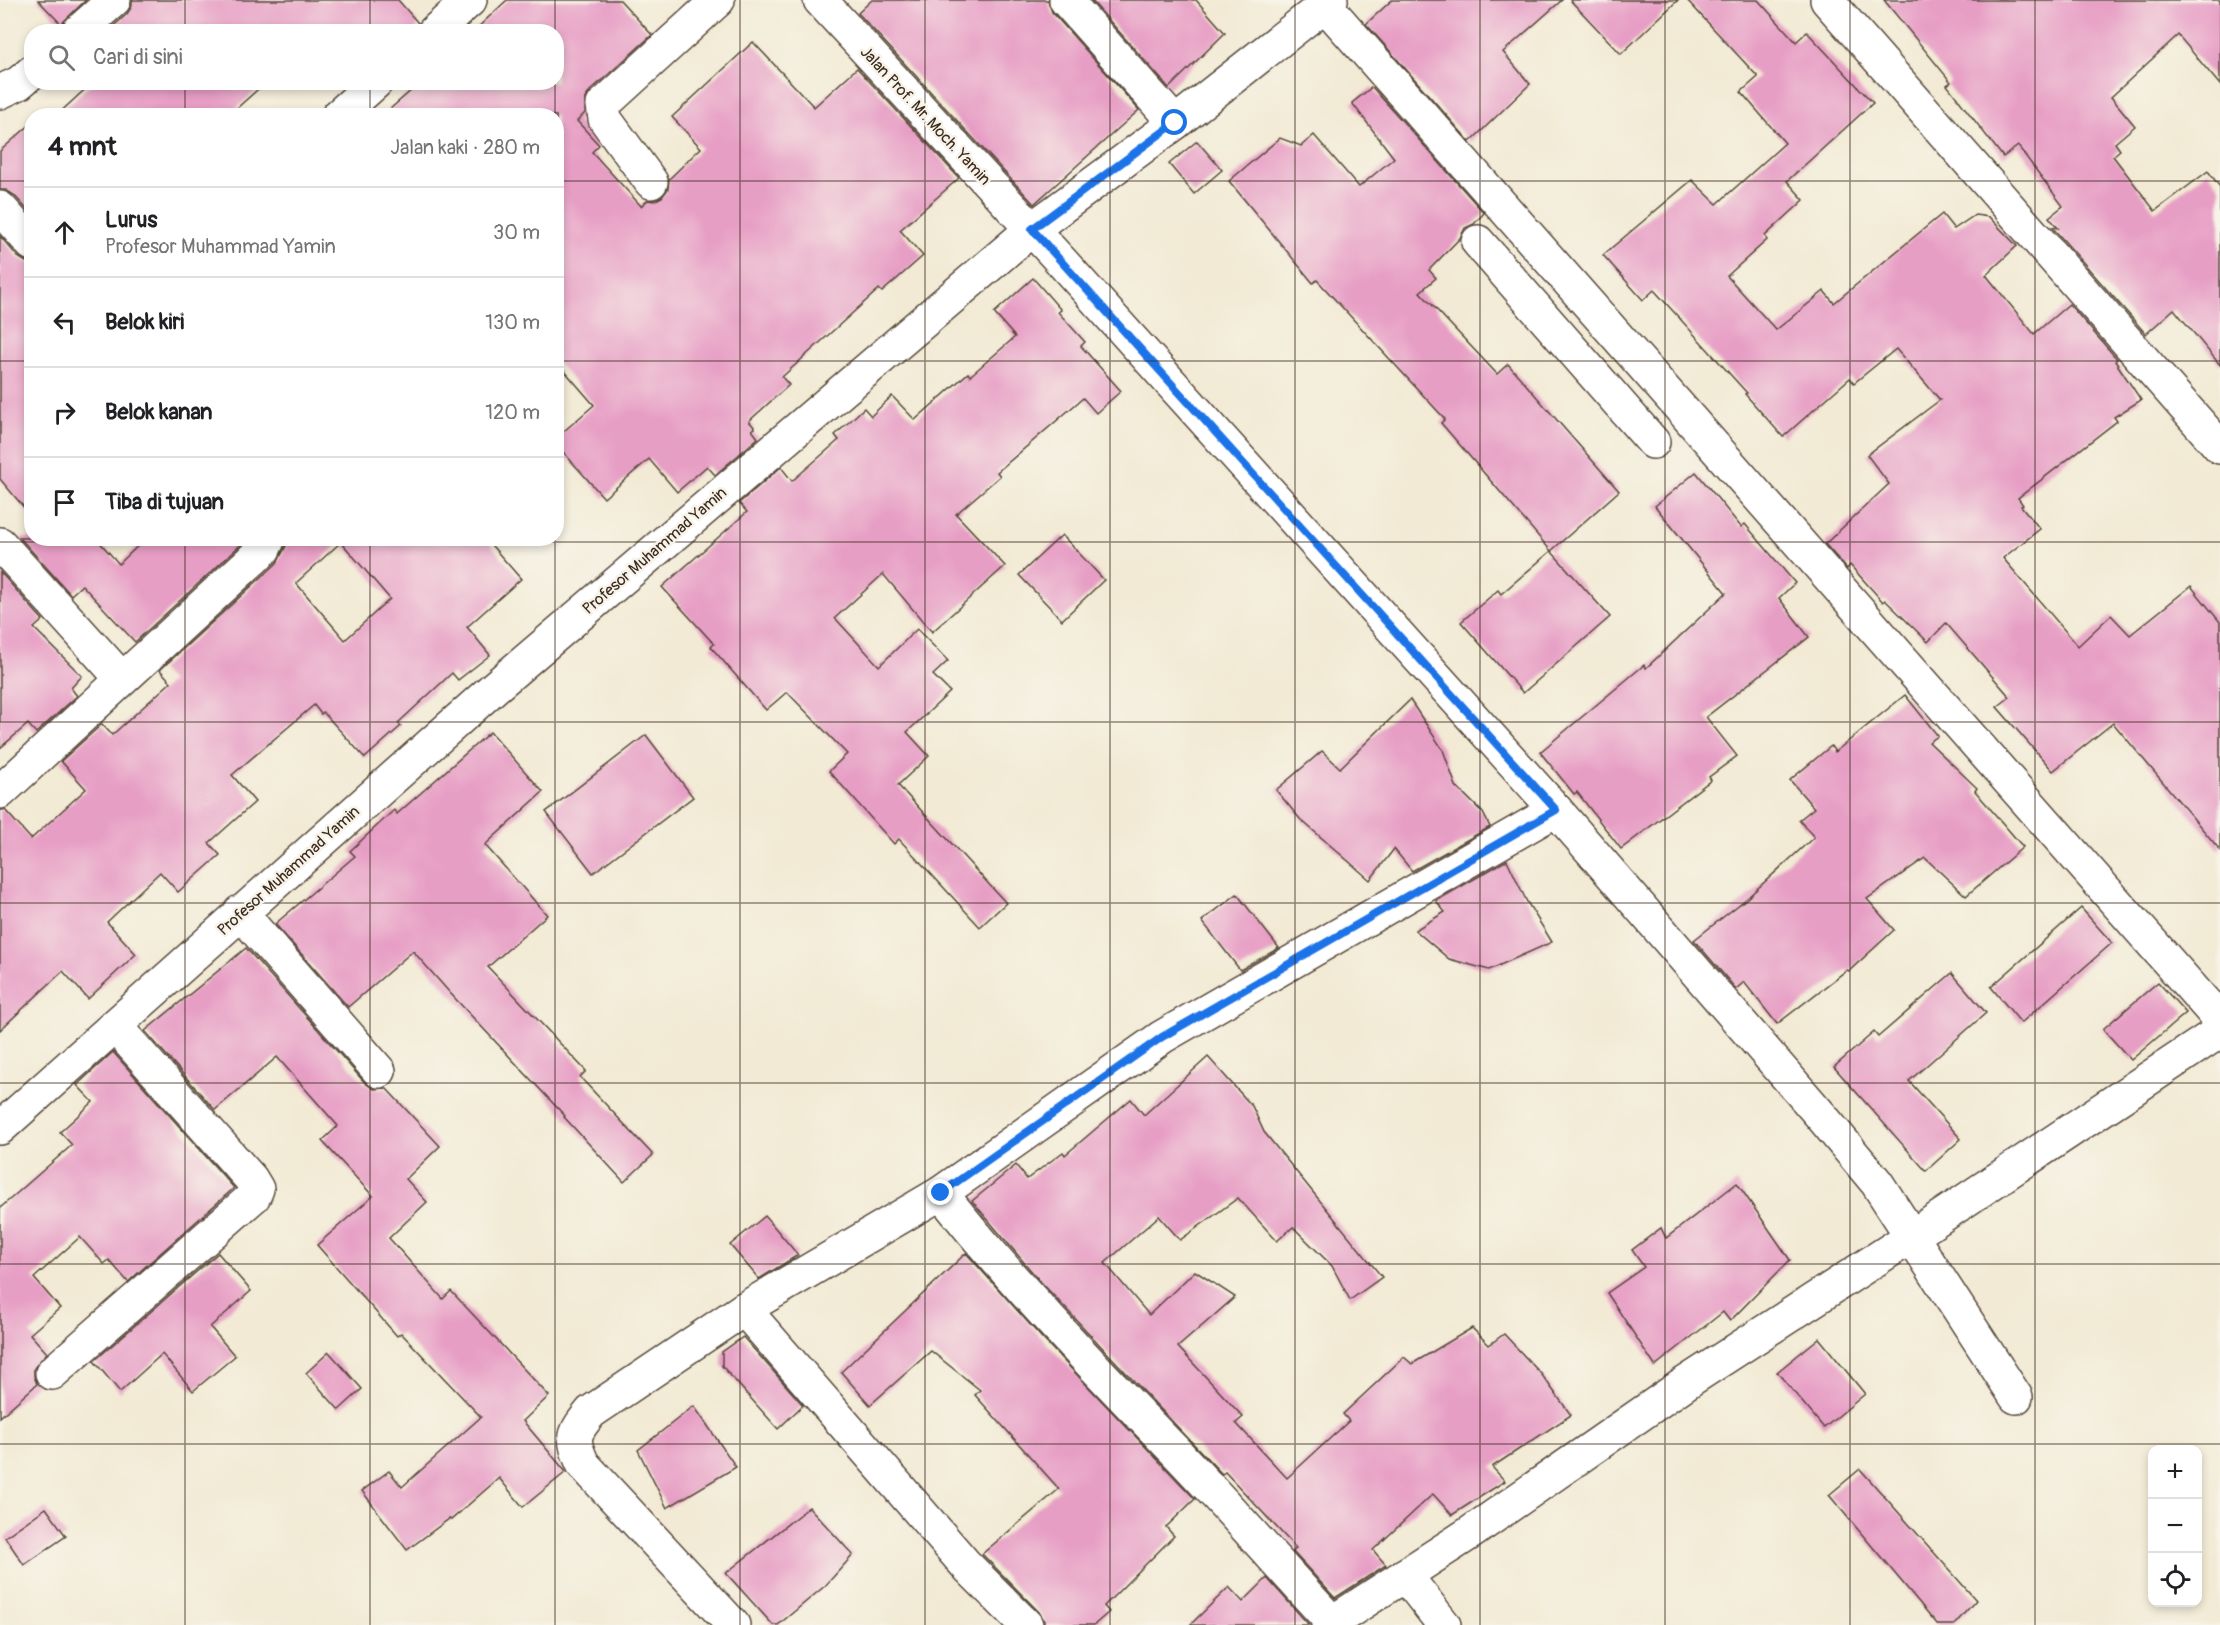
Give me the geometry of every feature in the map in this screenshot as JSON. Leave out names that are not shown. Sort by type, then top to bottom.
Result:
[{"type":"street","points":[[87,24],[114,0]]},
{"type":"street","points":[[443,24],[470,0]]},
{"type":"street","points":[[651,182],[605,119],[603,105],[718,0]]},
{"type":"street","name":"Jalan Prof. Mr. Moch. Yamin","points":[[820,0],[1032,229],[1556,810],[1823,1118],[1877,1183],[2016,1397]]},
{"type":"street","points":[[1066,0],[1175,123]]},
{"type":"street","points":[[1827,0],[2220,447]]},
{"type":"street","points":[[1328,3],[1613,333],[2220,1020]]},
{"type":"street","name":"Profesor Muhammad Yamin","points":[[0,1128],[512,672],[1032,229],[1175,123],[1328,3]]},
{"type":"street","points":[[0,92],[24,79]]},
{"type":"street","points":[[347,108],[367,90]]},
{"type":"street","points":[[0,208],[24,235]]},
{"type":"street","points":[[1502,267],[1531,239]]},
{"type":"street","points":[[1478,242],[1653,442]]},
{"type":"street","points":[[1583,360],[1613,333]]},
{"type":"street","points":[[0,544],[122,679]]},
{"type":"street","points":[[0,792],[265,546]]},
{"type":"street","points":[[733,1625],[583,1464],[574,1446],[577,1430],[591,1412],[744,1310],[941,1193],[1162,1037],[1556,810]]},
{"type":"street","points":[[240,912],[379,1071]]},
{"type":"street","points":[[52,1373],[254,1196],[257,1189],[251,1179],[115,1026]]},
{"type":"street","points":[[941,1193],[1004,1268],[1330,1623],[1470,1533],[1687,1382],[2220,1032]]},
{"type":"street","points":[[744,1310],[966,1565],[1026,1625]]},
{"type":"street","points":[[1405,1575],[1444,1625]]},
{"type":"building","points":[[38,0],[86,0],[61,24]]},
{"type":"building","points":[[132,0],[398,0],[418,23],[116,24],[132,6]]},
{"type":"building","points":[[507,0],[620,0],[652,35],[590,91],[585,99],[585,113],[577,121],[599,145],[592,152],[641,206],[648,200],[654,201],[662,197],[668,189],[669,179],[701,148],[672,117],[753,42],[814,107],[857,68],[959,178],[900,230],[923,256],[882,292],[879,289],[782,377],[789,385],[749,421],[755,428],[752,430],[758,438],[715,475],[707,466],[677,492],[649,459],[604,498],[564,453],[564,431],[594,405],[564,370],[564,108],[391,108],[412,90],[564,90],[564,24],[482,24]]},
{"type":"building","points":[[872,0],[1048,0],[1052,12],[1139,110],[1034,204],[858,13]]},
{"type":"building","points":[[1091,0],[1196,0],[1225,33],[1169,88]]},
{"type":"building","points":[[1392,0],[1562,0],[1503,52],[1530,84],[1470,142],[1366,24]]},
{"type":"building","points":[[1570,0],[1678,0],[1621,54]]},
{"type":"building","points":[[1687,0],[1758,0],[1796,42],[1807,32],[1873,103],[1787,181],[1804,200],[1765,236],[1767,240],[1727,276],[1776,330],[1824,291],[1834,303],[1942,214],[1954,229],[1975,215],[1989,217],[2017,246],[1986,275],[2034,334],[2069,304],[2117,359],[2115,361],[2141,400],[2114,417],[2117,421],[2018,498],[2023,505],[2021,506],[2040,529],[2003,558],[2078,646],[2111,615],[2130,635],[2191,586],[2220,622],[2220,850],[2113,723],[2053,771],[1997,707],[2010,697],[1946,623],[1928,642],[1885,600],[1883,602],[1850,565],[1847,569],[1825,544],[1889,484],[1867,455],[1940,400],[1896,349],[1854,383],[1850,378],[1783,437],[1745,394],[1747,393],[1654,290],[1643,300],[1603,255],[1692,180],[1717,204],[1785,143],[1741,92],[1758,77]]},
{"type":"building","points":[[1884,0],[2220,0],[2220,85],[2178,35],[2111,97],[2135,126],[2115,143],[2120,150],[2113,156],[2155,211],[2208,171],[2220,187],[2220,365],[2174,309],[2146,334],[2052,227],[2058,228],[2049,217],[2063,206],[2018,146],[2003,157],[1947,85],[1951,82]]},
{"type":"building","points":[[1372,87],[1484,213],[1474,224],[1465,228],[1460,238],[1429,270],[1436,278],[1420,292],[1497,374],[1508,364],[1619,491],[1551,551],[1441,423],[1445,419],[1317,280],[1313,283],[1229,181],[1280,138],[1301,146],[1314,135],[1359,187],[1394,158],[1352,103]]},
{"type":"building","points":[[84,90],[257,90],[237,108],[65,108]]},
{"type":"building","points":[[24,130],[24,206],[14,195],[6,190],[0,190],[0,151]]},
{"type":"building","points":[[1197,141],[1222,170],[1194,194],[1169,164]]},
{"type":"building","points":[[0,236],[24,261],[24,508],[0,479]]},
{"type":"building","points":[[1033,278],[1061,310],[1058,312],[1085,342],[1081,346],[1121,391],[1096,413],[1083,398],[997,472],[1000,476],[956,514],[1005,566],[932,632],[883,574],[835,618],[879,666],[917,629],[948,661],[933,675],[950,692],[907,732],[929,756],[898,785],[1006,903],[980,927],[899,839],[894,844],[829,771],[847,754],[787,692],[766,710],[711,647],[714,644],[662,587],[747,512],[739,503],[781,467],[792,481],[839,440],[835,435],[864,408],[871,416],[892,396],[915,420],[968,373],[970,376],[1015,337],[994,313]]},
{"type":"building","points":[[1696,472],[1741,527],[1745,524],[1795,583],[1779,598],[1809,637],[1706,717],[1737,756],[1709,777],[1711,780],[1621,849],[1577,792],[1574,794],[1540,752],[1644,665],[1646,668],[1726,593],[1655,506]]},
{"type":"building","points":[[1062,535],[1104,580],[1062,620],[1019,575]]},
{"type":"building","points":[[27,546],[103,546],[119,564],[138,546],[239,546],[135,642],[82,585],[71,595]]},
{"type":"building","points":[[286,546],[337,546],[296,583],[345,640],[390,599],[344,546],[492,546],[521,579],[467,627],[490,655],[458,680],[452,673],[398,723],[401,726],[365,758],[314,705],[232,775],[255,802],[209,843],[220,855],[178,892],[160,872],[107,922],[136,954],[88,999],[63,971],[0,1030],[0,810],[5,810],[31,839],[86,789],[61,761],[102,724],[112,735],[171,682],[160,670],[277,563]]},
{"type":"building","points":[[1551,551],[1610,617],[1523,693],[1461,622],[1498,590],[1501,594]]},
{"type":"building","points":[[0,572],[43,620],[34,628],[82,676],[71,688],[77,696],[36,733],[28,724],[0,748]]},
{"type":"building","points":[[1905,695],[1938,736],[1929,742],[1977,788],[1975,791],[2023,847],[1966,896],[1925,858],[1867,899],[1894,930],[1849,971],[1847,970],[1777,1024],[1744,982],[1736,989],[1694,940],[1746,899],[1814,837],[1799,820],[1814,808],[1790,780],[1831,746],[1835,752]]},
{"type":"building","points":[[1410,700],[1443,750],[1456,786],[1483,813],[1490,827],[1412,871],[1394,849],[1370,880],[1300,819],[1276,790],[1322,751],[1340,768]]},
{"type":"building","points":[[490,732],[543,792],[485,845],[547,915],[488,967],[586,1071],[580,1077],[653,1155],[624,1182],[413,951],[348,1007],[275,924],[355,856],[350,851],[394,810],[397,814]]},
{"type":"building","points":[[646,735],[693,797],[593,873],[546,812]]},
{"type":"building","points":[[1507,860],[1527,902],[1552,942],[1489,970],[1449,959],[1415,930],[1445,912],[1436,901]]},
{"type":"building","points":[[1237,894],[1279,948],[1240,970],[1202,921]]},
{"type":"building","points":[[2081,908],[2112,943],[2021,1023],[1991,987]]},
{"type":"building","points":[[246,948],[365,1083],[374,1089],[386,1088],[440,1146],[406,1179],[427,1202],[389,1238],[443,1299],[451,1291],[549,1396],[523,1421],[566,1472],[523,1507],[499,1478],[451,1520],[449,1519],[407,1550],[362,1491],[389,1471],[402,1487],[481,1417],[401,1333],[397,1336],[317,1245],[373,1196],[322,1141],[338,1126],[277,1057],[215,1110],[145,1031]]},
{"type":"building","points":[[1952,973],[1986,1013],[1909,1081],[1961,1139],[1926,1171],[1834,1067],[1874,1032],[1878,1037]]},
{"type":"building","points":[[2158,982],[2186,1013],[2131,1060],[2103,1029]]},
{"type":"building","points":[[113,1052],[234,1188],[128,1282],[109,1260],[104,1264],[80,1237],[34,1278],[60,1308],[30,1334],[47,1353],[34,1368],[37,1384],[0,1417],[0,1208],[72,1145],[60,1132],[93,1102],[77,1085]]},
{"type":"building","points":[[1208,1057],[1252,1106],[1264,1132],[1382,1277],[1350,1300],[1332,1266],[1293,1227],[1277,1241],[1238,1198],[1180,1240],[1159,1216],[1105,1263],[1149,1315],[1195,1271],[1235,1297],[1178,1347],[1243,1417],[1236,1423],[1287,1478],[1349,1421],[1343,1414],[1404,1357],[1412,1364],[1472,1328],[1489,1345],[1504,1334],[1542,1375],[1571,1415],[1492,1467],[1505,1481],[1452,1515],[1433,1494],[1373,1550],[1386,1565],[1335,1598],[1293,1552],[1296,1548],[1225,1472],[1222,1474],[1039,1280],[972,1201],[1016,1165],[1027,1179],[1063,1152],[1065,1155],[1131,1099],[1144,1115]]},
{"type":"building","points":[[1737,1183],[1790,1260],[1730,1321],[1723,1312],[1655,1366],[1607,1293],[1644,1267],[1632,1250],[1661,1228],[1666,1238]]},
{"type":"building","points":[[765,1216],[798,1255],[759,1279],[730,1245]]},
{"type":"building","points":[[218,1253],[251,1291],[210,1327],[235,1356],[193,1391],[162,1354],[120,1392],[94,1361]]},
{"type":"building","points":[[966,1253],[1041,1337],[1195,1499],[1166,1527],[1174,1536],[1104,1606],[1109,1612],[1094,1625],[1044,1625],[1039,1612],[982,1554],[1059,1489],[975,1395],[980,1390],[931,1351],[870,1405],[841,1372]]},
{"type":"building","points":[[743,1337],[803,1405],[778,1429],[722,1366],[722,1352]]},
{"type":"building","points":[[1819,1338],[1865,1394],[1824,1428],[1777,1372]]},
{"type":"building","points":[[329,1352],[362,1389],[339,1410],[306,1373]]},
{"type":"building","points":[[694,1406],[736,1467],[667,1508],[638,1450]]},
{"type":"building","points":[[1860,1469],[1976,1600],[1954,1625],[1938,1625],[1829,1495]]},
{"type":"building","points":[[809,1507],[853,1555],[826,1585],[778,1625],[773,1625],[726,1573]]},
{"type":"building","points":[[46,1508],[66,1536],[24,1565],[5,1537]]},
{"type":"building","points":[[1267,1578],[1309,1625],[1190,1625],[1229,1587],[1243,1602]]},
{"type":"route","points":[[941,1193],[1162,1037],[1556,810],[1032,229],[1175,123]]}]
